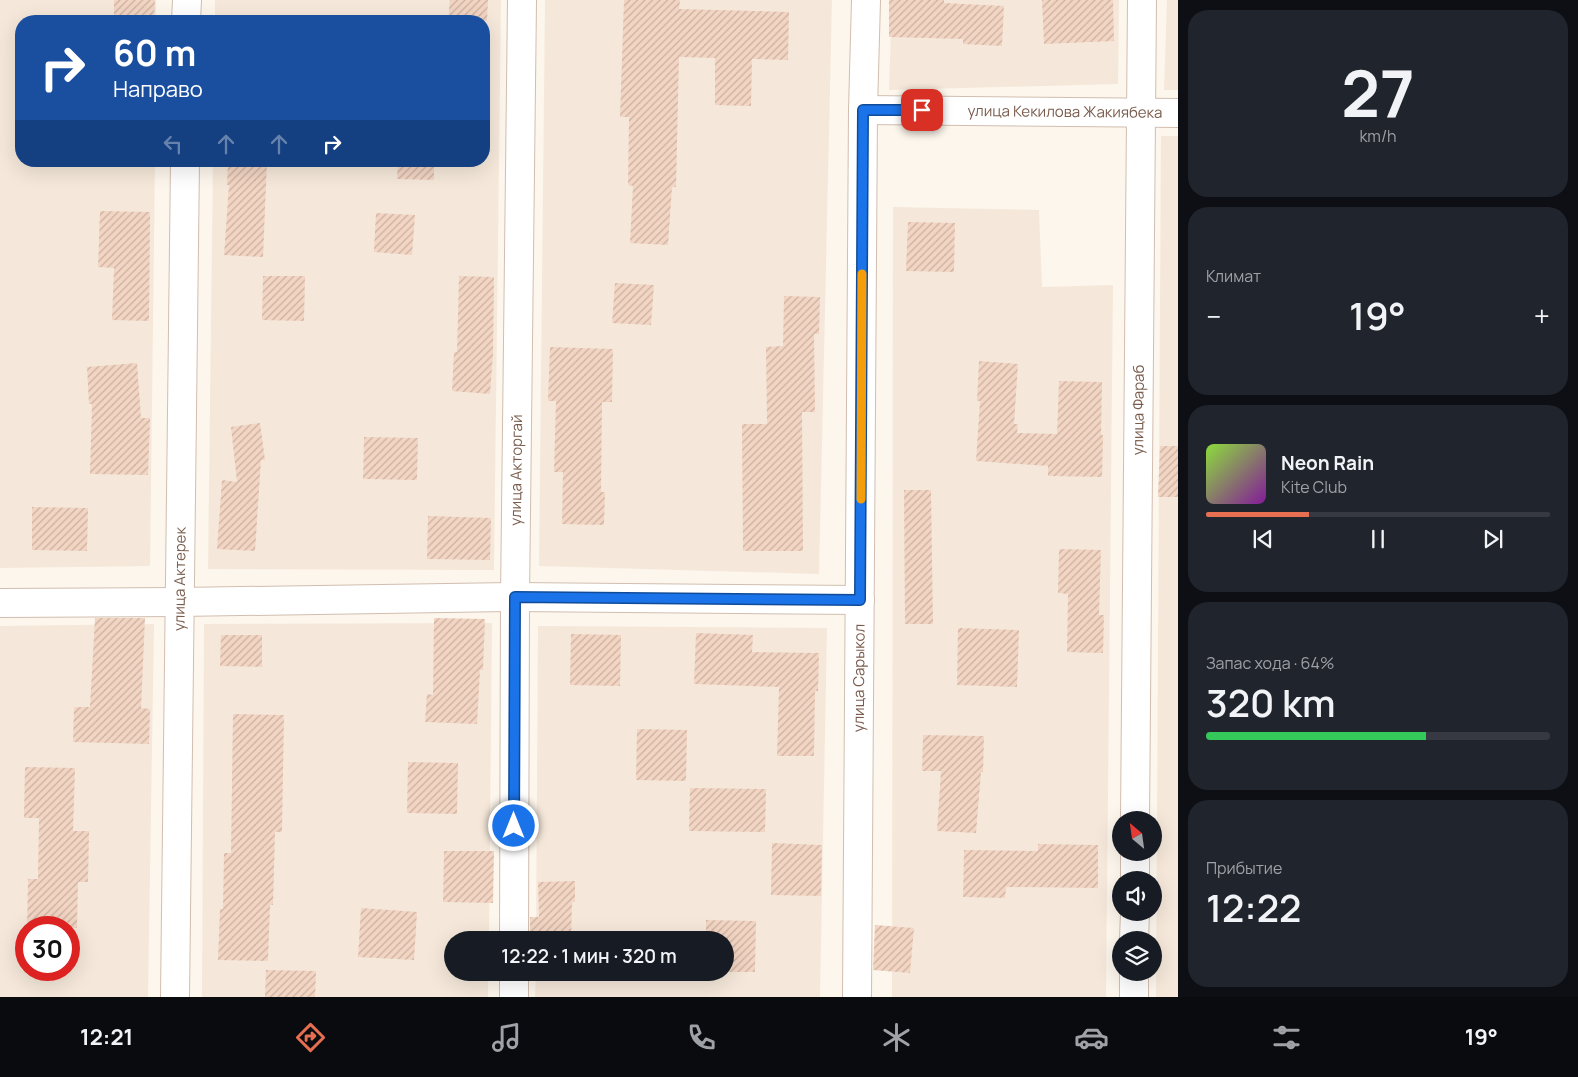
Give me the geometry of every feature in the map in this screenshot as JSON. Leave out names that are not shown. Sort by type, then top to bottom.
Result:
[{"type":"street","points":[[186,15],[187,0]]},
{"type":"street","name":"улица Акторгай","points":[[514,931],[515,597],[522,0]]},
{"type":"street","name":"улица Сарыкол","points":[[857,997],[863,110],[866,0]]},
{"type":"street","name":"улица Фараб","points":[[1135,811],[1142,0]]},
{"type":"street","name":"улица Кекилова Жакиябека","points":[[863,110],[1178,113]]},
{"type":"street","name":"улица Актерек","points":[[175,997],[185,167]]},
{"type":"street","points":[[0,603],[515,597],[860,600]]},
{"type":"street","points":[[514,981],[514,997]]},
{"type":"street","points":[[1134,981],[1134,997]]},
{"type":"shaded area","points":[[0,0],[156,0],[156,15],[15,15],[15,167],[155,167],[150,566],[0,568]]},
{"type":"shaded area","points":[[215,0],[501,0],[494,570],[208,569],[213,167],[490,167],[490,15],[215,15]]},
{"type":"shaded area","points":[[545,0],[832,0],[819,574],[539,566]]},
{"type":"shaded area","points":[[892,0],[1119,0],[1118,84],[889,90]]},
{"type":"shaded area","points":[[1167,0],[1178,0],[1178,90],[1164,90]]},
{"type":"shaded area","points":[[1161,136],[1178,136],[1178,997],[1156,997],[1156,981],[1162,981],[1162,931],[1156,931],[1156,921],[1162,921],[1162,871],[1157,871],[1157,861],[1162,861],[1162,811],[1157,811]]},
{"type":"shaded area","points":[[893,207],[1039,210],[1042,287],[1113,285],[1106,997],[892,997]]},
{"type":"shaded area","points":[[492,623],[489,931],[444,931],[444,981],[488,981],[488,997],[202,997],[204,624]]},
{"type":"shaded area","points":[[154,624],[148,997],[0,997],[0,626]]},
{"type":"shaded area","points":[[538,626],[827,628],[820,997],[535,997],[536,981],[734,981],[734,931],[536,931]]},
{"type":"building","points":[[114,0],[155,0],[154,15],[114,15]]},
{"type":"building","points":[[450,0],[488,0],[487,15],[449,15]]},
{"type":"building","points":[[624,0],[680,0],[679,9],[789,12],[788,60],[752,59],[751,106],[715,105],[715,58],[679,57],[676,187],[672,187],[668,245],[630,243],[633,186],[628,185],[629,117],[620,117]]},
{"type":"building","points":[[889,0],[944,0],[944,3],[1004,6],[1002,46],[963,44],[963,39],[889,37]]},
{"type":"building","points":[[1042,0],[1113,0],[1114,41],[1044,44]]},
{"type":"building","points":[[228,167],[267,167],[263,257],[224,255],[229,185],[227,185]]},
{"type":"building","points":[[398,167],[434,167],[434,180],[397,179]]},
{"type":"building","points":[[100,211],[150,212],[149,321],[112,320],[114,268],[98,267]]},
{"type":"building","points":[[376,213],[415,215],[412,255],[374,252]]},
{"type":"building","points":[[908,222],[955,223],[954,272],[906,271]]},
{"type":"building","points":[[263,276],[305,276],[304,321],[262,320]]},
{"type":"building","points":[[459,276],[494,277],[493,354],[490,394],[452,391],[454,352],[457,352]]},
{"type":"building","points":[[615,283],[654,285],[651,325],[612,323]]},
{"type":"building","points":[[784,296],[820,297],[819,334],[814,334],[815,412],[802,412],[803,551],[743,551],[742,424],[767,424],[766,347],[783,346]]},
{"type":"building","points":[[550,347],[613,349],[612,402],[602,402],[601,492],[605,492],[604,525],[562,524],[563,472],[554,472],[556,401],[548,401]]},
{"type":"building","points":[[979,361],[1018,364],[1014,424],[1018,424],[1017,433],[1057,434],[1059,381],[1102,382],[1102,477],[1048,476],[1048,466],[976,461],[980,401],[977,401]]},
{"type":"building","points":[[137,363],[141,418],[150,418],[148,475],[90,474],[92,404],[89,404],[87,367]]},
{"type":"building","points":[[260,423],[265,460],[261,460],[255,551],[217,549],[222,480],[237,482],[231,427]]},
{"type":"building","points":[[364,437],[418,438],[417,480],[363,479]]},
{"type":"building","points":[[1160,446],[1178,446],[1178,497],[1158,497]]},
{"type":"building","points":[[904,490],[931,490],[933,624],[905,624]]},
{"type":"building","points":[[32,507],[88,508],[87,551],[32,550]]},
{"type":"building","points":[[428,516],[491,518],[490,560],[427,559]]},
{"type":"building","points":[[1059,549],[1101,550],[1099,615],[1104,615],[1103,653],[1067,652],[1068,594],[1058,593]]},
{"type":"building","points":[[95,618],[145,618],[141,708],[150,709],[149,744],[73,742],[74,707],[90,707]]},
{"type":"building","points":[[434,618],[485,619],[483,670],[480,670],[477,724],[425,722],[427,694],[433,695]]},
{"type":"building","points":[[958,628],[1019,630],[1017,687],[957,685]]},
{"type":"building","points":[[696,633],[753,635],[752,652],[819,653],[818,691],[815,691],[814,756],[777,756],[779,687],[694,684]]},
{"type":"building","points":[[571,634],[621,635],[620,686],[570,685]]},
{"type":"building","points":[[221,635],[262,635],[262,667],[220,666]]},
{"type":"building","points":[[233,714],[284,715],[282,832],[275,832],[273,905],[270,905],[268,961],[218,960],[220,909],[223,909],[224,853],[231,853]]},
{"type":"building","points":[[637,729],[687,730],[686,781],[636,780]]},
{"type":"building","points":[[923,735],[984,736],[983,772],[981,772],[976,833],[937,831],[941,771],[922,771]]},
{"type":"building","points":[[408,762],[458,763],[457,814],[407,813]]},
{"type":"building","points":[[25,767],[75,768],[73,831],[89,831],[88,882],[78,882],[77,916],[27,916],[28,879],[38,879],[39,818],[24,818]]},
{"type":"building","points":[[690,788],[766,789],[765,832],[689,831]]},
{"type":"building","points":[[772,843],[822,845],[821,896],[771,895]]},
{"type":"building","points":[[1038,844],[1098,845],[1098,888],[1006,887],[1005,898],[963,897],[964,850],[1038,851]]},
{"type":"building","points":[[444,851],[494,851],[493,903],[443,902]]},
{"type":"building","points":[[575,881],[575,902],[572,902],[571,931],[530,931],[530,917],[539,917],[538,882]]},
{"type":"building","points":[[361,908],[417,912],[414,960],[358,957]]},
{"type":"building","points":[[706,920],[756,921],[755,972],[734,972],[734,931],[706,931]]},
{"type":"building","points":[[875,925],[914,928],[910,973],[873,970]]},
{"type":"building","points":[[266,970],[316,971],[315,997],[265,997]]},
{"type":"slow traffic","points":[[861,499],[862,274]]},
{"type":"route","points":[[514,826],[515,597],[860,600],[863,110],[922,110]]}]
